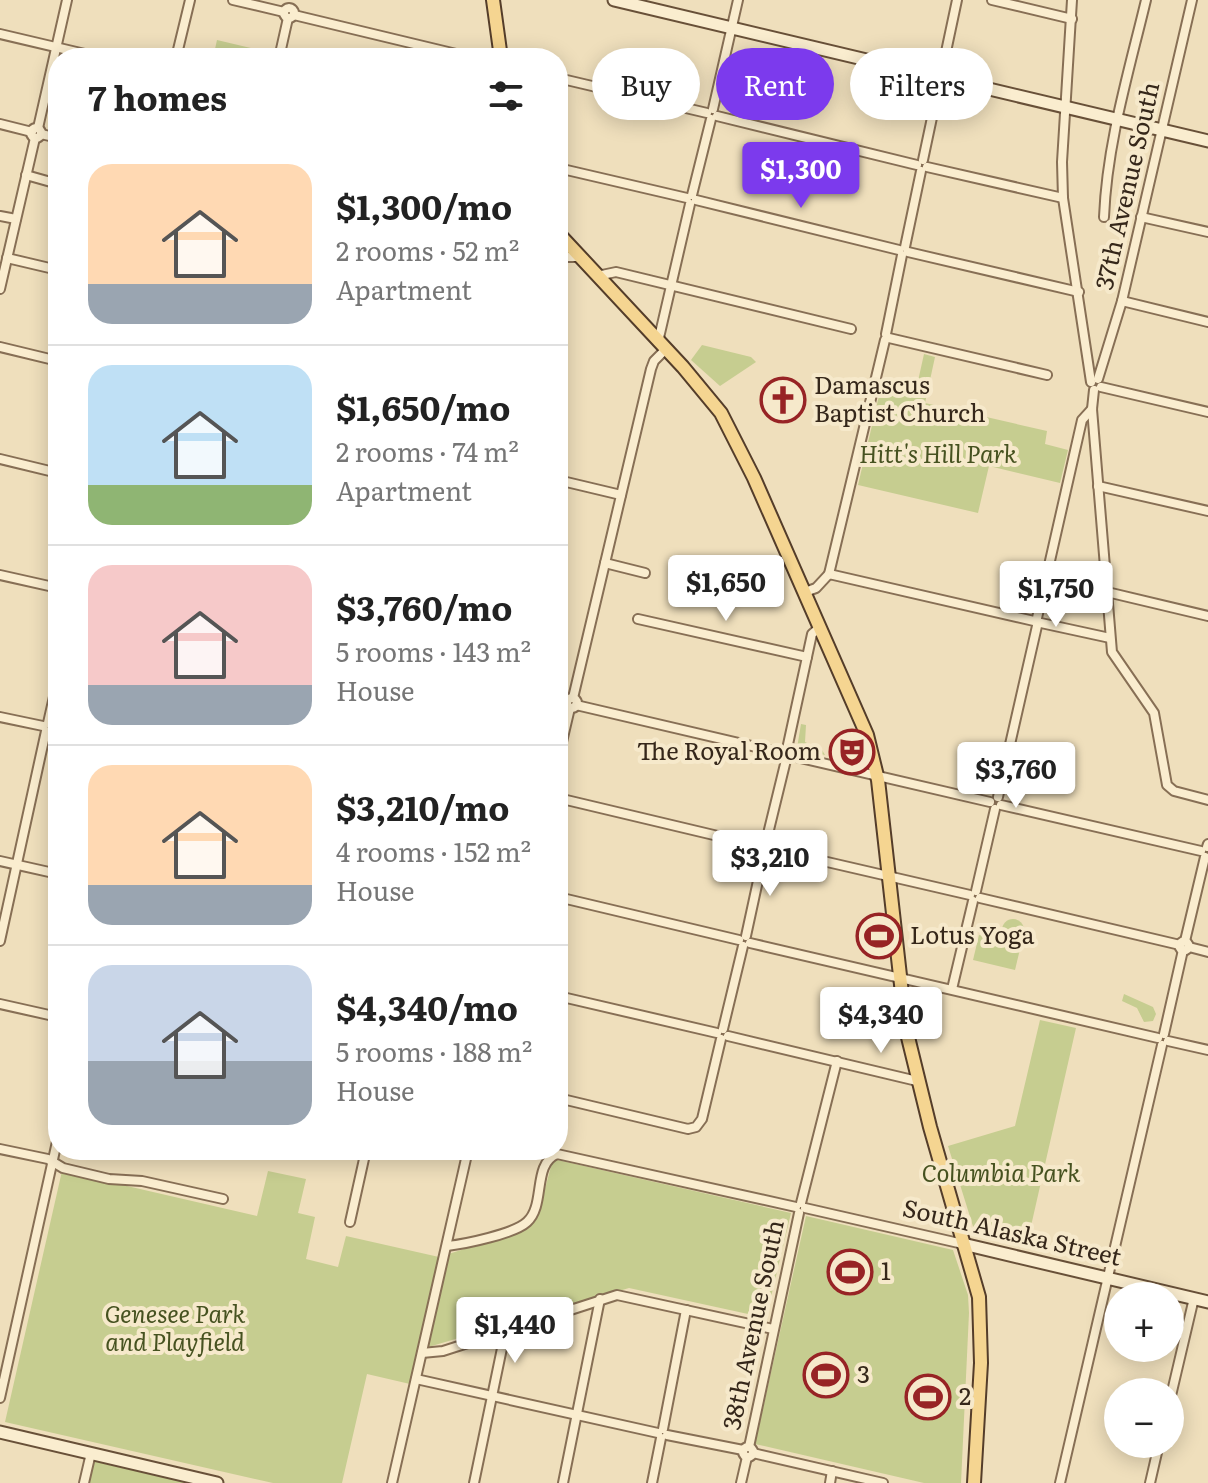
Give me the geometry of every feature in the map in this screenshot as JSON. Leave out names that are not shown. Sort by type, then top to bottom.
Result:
[{"type":"main road","points":[[493,0],[500,48]]},
{"type":"main road","points":[[568,244],[721,413],[754,478],[863,724],[877,775],[906,1029],[917,1081],[978,1291],[981,1363],[974,1483]]},
{"type":"street","points":[[56,47],[67,0]]},
{"type":"street","points":[[178,48],[190,0]]},
{"type":"street","points":[[233,0],[290,11],[434,48]]},
{"type":"street","points":[[614,0],[850,56]]},
{"type":"street","points":[[738,0],[671,285],[661,346],[652,365],[569,703],[1206,850],[1060,1483]]},
{"type":"street","points":[[946,48],[957,0]]},
{"type":"street","points":[[992,0],[1072,19]]},
{"type":"street","points":[[1072,0],[1062,162],[1063,198],[1096,385],[1092,409],[1110,638],[1115,658],[1154,713],[1167,785],[1174,791],[1208,800]]},
{"type":"street","points":[[1104,217],[1106,180],[1146,0]]},
{"type":"street","name":"37th Avenue South","points":[[1096,385],[1122,301],[1192,0]]},
{"type":"street","points":[[281,48],[290,11]]},
{"type":"street","points":[[0,34],[60,48]]},
{"type":"street","points":[[568,80],[1063,198]]},
{"type":"street","points":[[0,289],[48,81]]},
{"type":"street","points":[[993,90],[1208,141]]},
{"type":"street","points":[[805,592],[816,588],[829,574],[886,337],[931,120]]},
{"type":"street","points":[[0,124],[48,136]]},
{"type":"street","points":[[568,170],[1079,292]]},
{"type":"street","points":[[26,175],[48,181]]},
{"type":"street","points":[[0,216],[16,219]]},
{"type":"street","points":[[1141,217],[1208,232]]},
{"type":"street","points":[[568,257],[579,257]]},
{"type":"street","points":[[7,258],[48,268]]},
{"type":"street","points":[[597,276],[616,272],[851,329]]},
{"type":"street","points":[[1122,301],[1208,322]]},
{"type":"street","points":[[886,337],[1047,375]]},
{"type":"street","points":[[0,347],[48,359]]},
{"type":"street","points":[[1096,385],[1208,412]]},
{"type":"street","points":[[952,989],[1082,420],[1092,409]]},
{"type":"street","points":[[0,459],[48,471]]},
{"type":"street","points":[[568,482],[621,495]]},
{"type":"street","points":[[1098,486],[1208,511]]},
{"type":"street","points":[[605,563],[645,573]]},
{"type":"street","points":[[829,574],[1110,638]]},
{"type":"street","points":[[0,575],[48,586]]},
{"type":"street","points":[[1107,592],[1208,616]]},
{"type":"street","points":[[638,619],[807,657]]},
{"type":"street","points":[[568,1100],[688,1129],[696,1127],[702,1119],[812,634],[820,627]]},
{"type":"street","points":[[0,717],[48,728]]},
{"type":"street","points":[[0,941],[48,732]]},
{"type":"street","points":[[568,800],[1208,952]]},
{"type":"street","points":[[0,861],[48,872]]},
{"type":"street","points":[[568,899],[1208,1050]]},
{"type":"street","points":[[568,998],[917,1081]]},
{"type":"street","points":[[0,1004],[48,1015]]},
{"type":"street","name":"38th Avenue South","points":[[741,1483],[800,1208],[837,1061]]},
{"type":"street","points":[[0,1149],[48,1160]]},
{"type":"street","name":"South Alaska Street","points":[[568,1155],[1208,1302]]},
{"type":"street","points":[[49,1160],[63,1168],[109,1179],[142,1181],[223,1199]]},
{"type":"street","points":[[350,1222],[364,1160]]},
{"type":"street","points":[[392,1483],[466,1160]]},
{"type":"street","name":"South Alaska Street","points":[[447,1246],[515,1228],[531,1217],[548,1160]]},
{"type":"street","points":[[0,1398],[53,1161]]},
{"type":"street","points":[[422,1353],[443,1351],[617,1295],[773,1329]]},
{"type":"street","points":[[1175,1378],[1194,1298]]},
{"type":"street","points":[[563,1483],[600,1299]]},
{"type":"street","points":[[652,1483],[686,1310]]},
{"type":"street","points":[[474,1483],[506,1329]]},
{"type":"street","points":[[416,1379],[883,1483]]},
{"type":"street","points":[[0,1432],[217,1483]]},
{"type":"street","points":[[84,1483],[91,1453]]},
{"type":"street","points":[[1150,1483],[1156,1458]]},
{"type":"street","points":[[830,1483],[832,1471]]},
{"type":"green space","points":[[217,40],[250,48],[215,48]]},
{"type":"green space","points":[[702,345],[751,357],[756,362],[720,386],[691,360]]},
{"type":"green space","name":"Hitt's Hill Park","points":[[924,354],[935,357],[925,403],[1047,431],[1045,444],[1068,450],[1060,483],[989,466],[978,513],[858,485],[882,383],[916,390]]},
{"type":"green space","points":[[801,724],[806,725],[805,742],[822,750],[825,755],[797,748]]},
{"type":"green space","points":[[1013,919],[1021,922],[1024,930],[1021,938],[1013,941],[1005,938],[1002,930],[1005,922]]},
{"type":"green space","points":[[979,935],[1021,945],[1015,970],[973,960]]},
{"type":"green space","points":[[1124,994],[1153,1007],[1156,1014],[1153,1021],[1144,1022],[1137,1008],[1122,1001]]},
{"type":"green space","name":"Columbia Park","points":[[1040,1020],[1076,1028],[1026,1248],[976,1236],[948,1146],[1015,1126]]},
{"type":"green space","name":"Genesee Park and Playfield","points":[[553,1160],[557,1160],[791,1213],[766,1318],[629,1288],[418,1350],[410,1384],[367,1374],[342,1483],[273,1483],[5,1422],[62,1171],[257,1216],[268,1171],[306,1179],[298,1213],[315,1217],[306,1259],[338,1267],[346,1236],[439,1257],[527,1229],[539,1211]]},
{"type":"green space","points":[[806,1216],[953,1250],[968,1295],[969,1313],[961,1483],[924,1483],[755,1444]]},
{"type":"green space","points":[[92,1461],[188,1483],[88,1483]]},
{"type":"place","name":"Damascus Baptist Church","points":[[783,400]]},
{"type":"place","name":"The Royal Room","points":[[852,752]]},
{"type":"place","name":"Lotus Yoga","points":[[879,936]]},
{"type":"place","name":"1","points":[[850,1272]]},
{"type":"place","name":"3","points":[[826,1375]]},
{"type":"place","name":"2","points":[[928,1397]]}]
